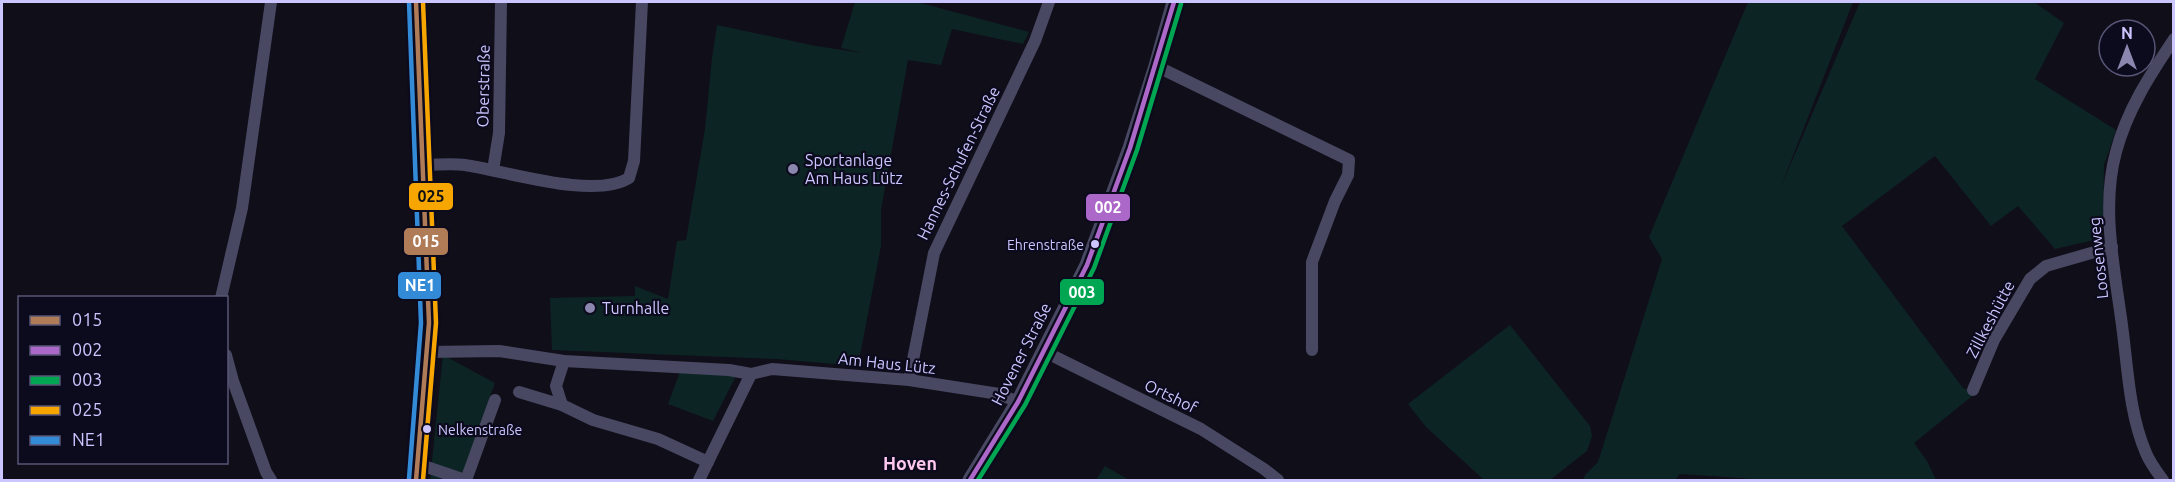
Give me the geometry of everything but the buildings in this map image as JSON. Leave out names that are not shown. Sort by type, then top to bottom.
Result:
[{"type":"street","points":[[220,296],[242,208],[271,2]]},
{"type":"street","points":[[416,2],[429,323],[416,480]]},
{"type":"street","name":"Oberstraße","points":[[492,170],[499,133],[501,2]]},
{"type":"street","points":[[423,165],[462,165],[565,185],[618,184],[629,178],[634,160],[642,2]]},
{"type":"street","name":"Hannes-Schufen-Straße","points":[[909,380],[934,253],[1035,41],[1049,2]]},
{"type":"street","name":"Hovener Straße","points":[[970,480],[1018,402],[1095,246],[1156,66],[1174,2]]},
{"type":"street","name":"Loosenweg","points":[[2163,480],[2146,454],[2133,412],[2112,247],[2110,181],[2117,146],[2132,107],[2174,39]]},
{"type":"street","points":[[1156,66],[1349,160],[1348,175],[1335,201],[1312,262],[1312,350]]},
{"type":"street","name":"Zillkeshütte","points":[[1973,390],[1994,340],[2030,279],[2046,266],[2112,247]]},
{"type":"street","name":"Am Haus Lütz","points":[[428,352],[499,351],[564,361],[729,370],[751,375],[772,369],[909,380],[999,394],[1018,402]]},
{"type":"street","name":"Ortshof","points":[[1043,351],[1201,429],[1278,480]]},
{"type":"street","points":[[562,405],[556,386],[564,361]]},
{"type":"street","points":[[228,362],[266,472],[271,480]]},
{"type":"street","points":[[699,480],[751,375]]},
{"type":"street","points":[[519,392],[562,405],[593,420],[658,439],[708,462]]},
{"type":"street","points":[[418,464],[466,480],[495,400]]},
{"type":"green space","name":"Sportanlage Am Haus Lütz","points":[[855,2],[917,2],[1029,32],[1023,44],[952,29],[941,65],[908,60],[881,210],[881,246],[858,366],[777,359],[552,350],[550,298],[635,296],[635,286],[668,299],[677,241],[686,240],[705,129],[717,25],[816,46],[863,53],[841,48]]},
{"type":"green space","points":[[1748,2],[1853,2],[1780,189],[1860,2],[2034,2],[2064,23],[2035,79],[2116,130],[2104,165],[2103,238],[2055,249],[2018,206],[1991,226],[1935,156],[1842,226],[1963,388],[1976,393],[1914,443],[1927,461],[1936,480],[1769,480],[1680,474],[1675,480],[1583,480],[1598,462],[1662,259],[1649,237]]},
{"type":"green space","points":[[1510,325],[1590,426],[1592,436],[1587,451],[1550,480],[1484,480],[1426,427],[1408,404]]},
{"type":"green space","points":[[443,355],[495,383],[460,480],[430,480]]},
{"type":"green space","points":[[680,372],[737,374],[713,421],[668,404]]},
{"type":"green space","points":[[1105,466],[1129,480],[1096,480]]},
{"type":"transit line","name":"NE1","points":[[409,2],[421,323],[409,479]]},
{"type":"transit line","name":"015","points":[[416,2],[429,323],[416,480]]},
{"type":"transit line","name":"025","points":[[423,2],[436,323],[423,480]]},
{"type":"transit line","name":"002","points":[[970,480],[1018,402],[1087,265],[1130,148],[1174,2]]},
{"type":"transit line","name":"003","points":[[978,480],[1025,405],[1094,268],[1137,150],[1181,4]]},
{"type":"place","name":"Sportanlage Am Haus Lütz","points":[[793,169]]},
{"type":"place","name":"Ehrenstraße","points":[[1095,244]]},
{"type":"place","name":"Turnhalle","points":[[590,308]]},
{"type":"place","name":"Nelkenstraße","points":[[427,429]]},
{"type":"district","name":"Hoven","points":[[910,464]]}]
